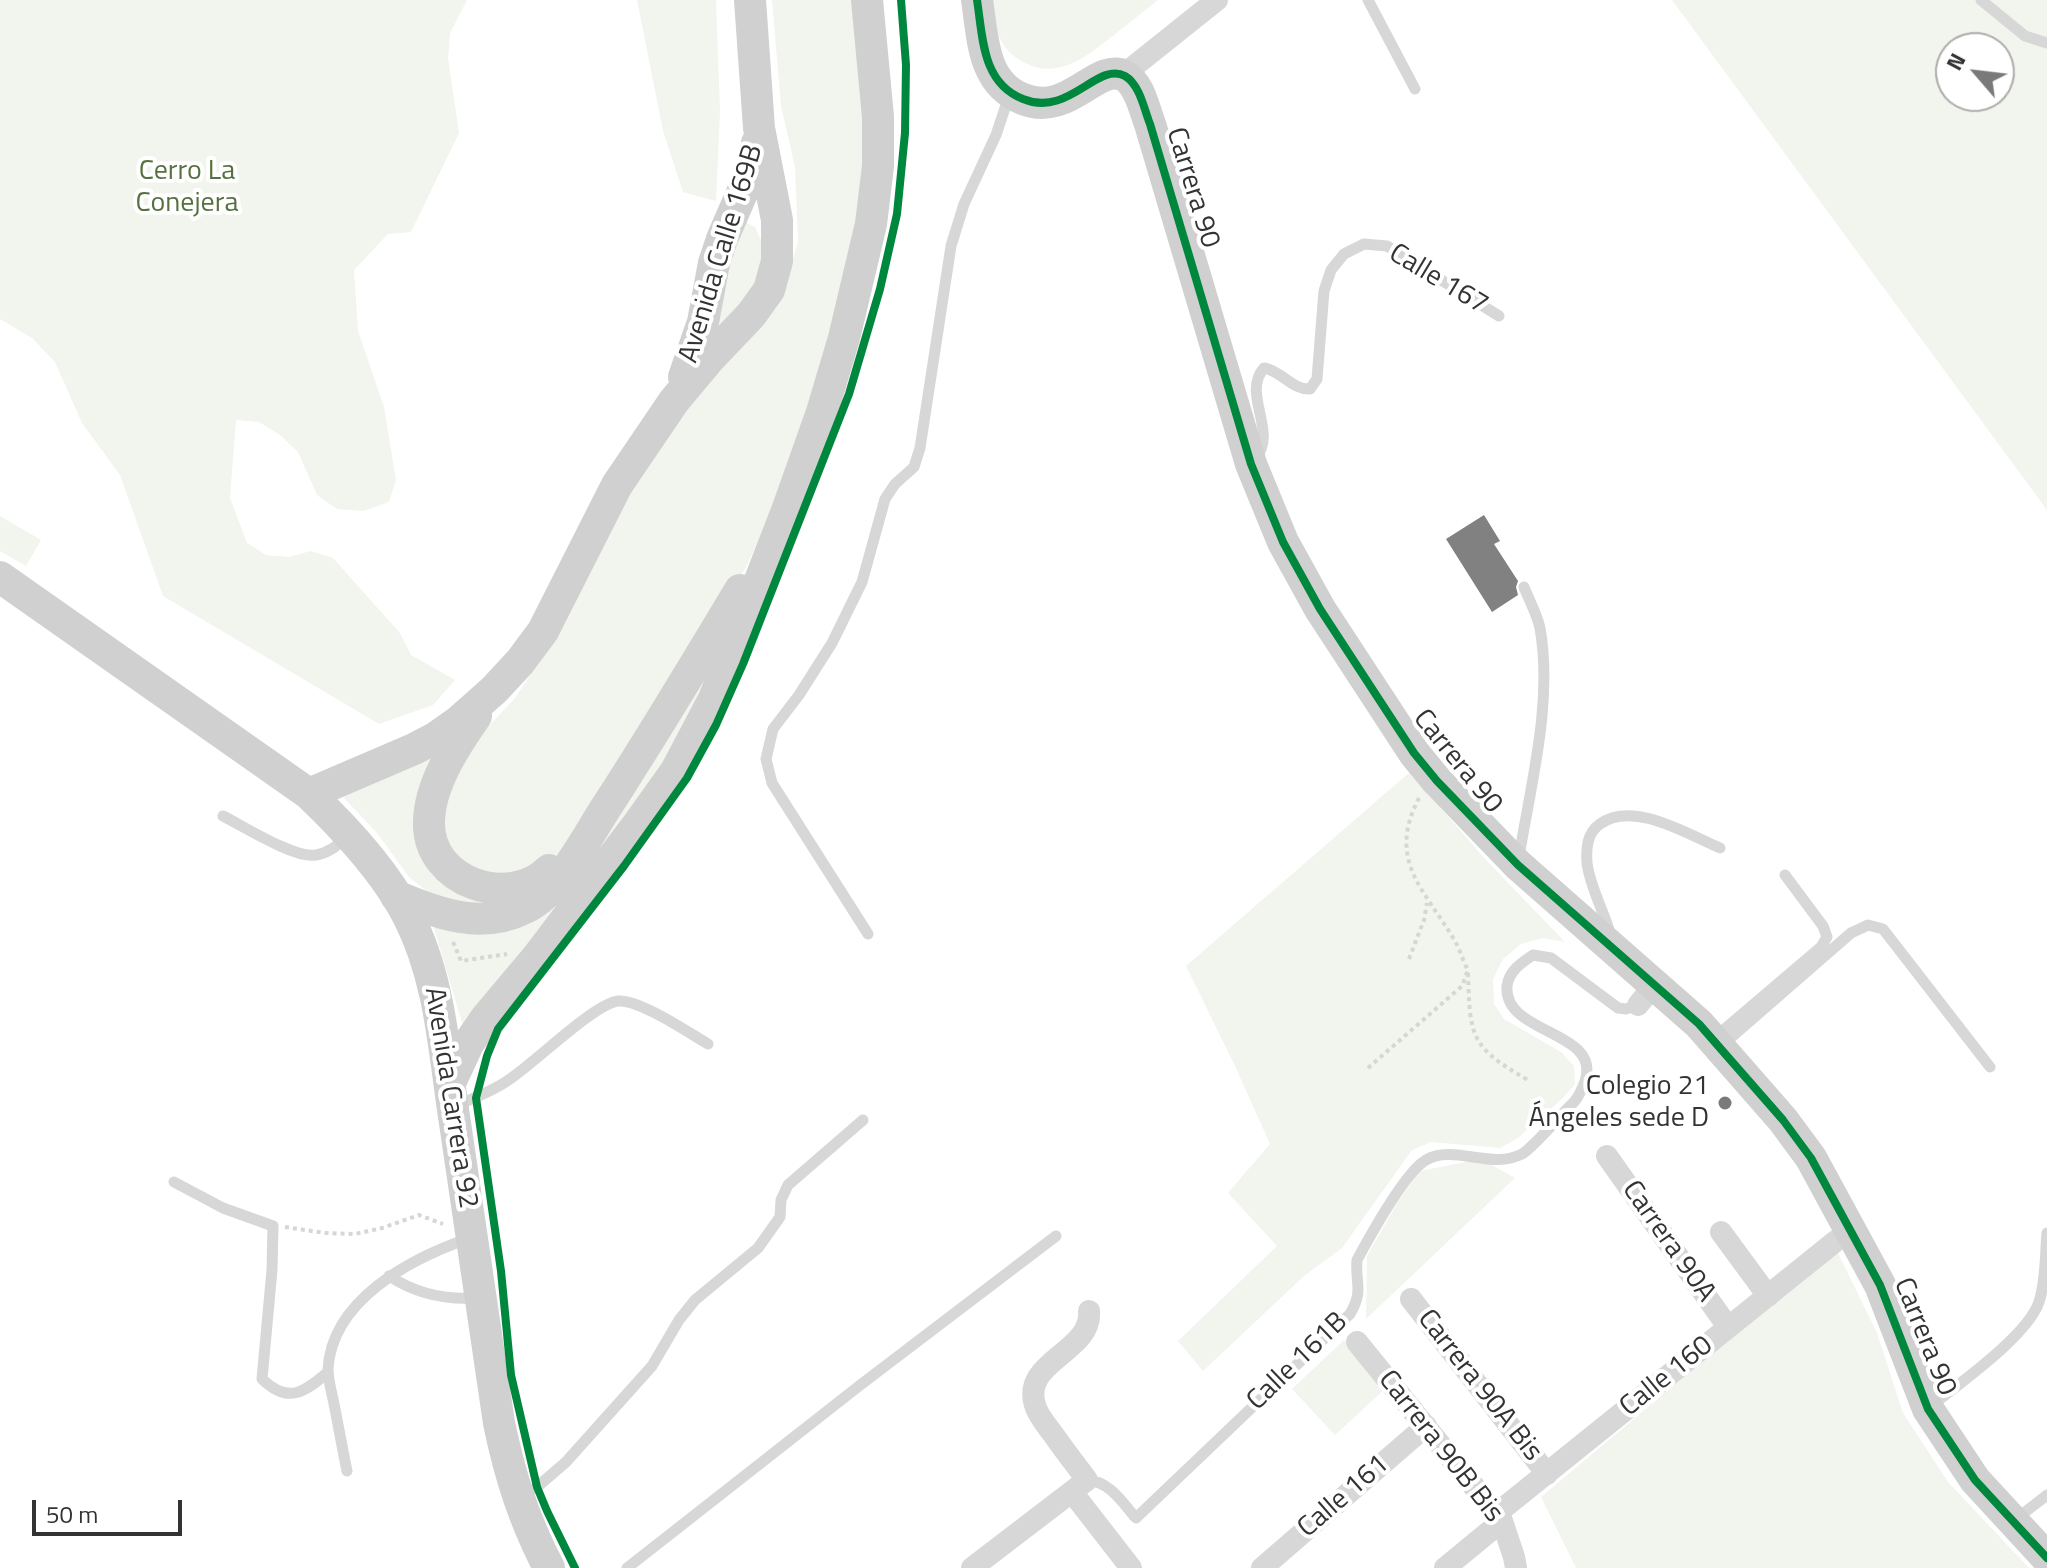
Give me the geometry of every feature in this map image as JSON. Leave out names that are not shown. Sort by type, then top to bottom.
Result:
[{"type":"main road","points":[[750,0],[759,128]]},
{"type":"main road","points":[[451,1095],[468,1044],[480,1026],[547,944],[681,762],[714,699],[788,508],[844,338],[871,224],[878,166],[878,117],[867,0]]},
{"type":"main road","points":[[977,0],[989,68],[1010,93],[1031,102],[1056,102],[1111,73],[1123,75]]},
{"type":"main road","name":"Carrera 90","points":[[1123,75],[1138,91],[1150,124],[1251,464],[1283,542],[1320,609],[1414,753],[1432,775],[1518,865],[1613,949],[1646,995],[1699,1024],[1783,1120],[1811,1158],[1880,1285],[1928,1409],[1975,1480],[2047,1558]]},
{"type":"main road","name":"Avenida Calle 169B","points":[[674,401],[699,337],[714,263],[752,170],[759,128]]},
{"type":"main road","name":"Avenida Calle 169B","points":[[309,794],[435,738],[494,690],[543,631],[617,485],[674,401],[751,315],[773,280],[777,261],[777,220],[759,128]]},
{"type":"main road","points":[[396,896],[441,914],[475,920],[526,908],[544,895],[571,862],[627,775],[788,508]]},
{"type":"main road","name":"Avenida Carrera 92","points":[[0,577],[309,794],[349,836],[396,896],[414,930],[429,971],[445,1042],[499,1423],[518,1497],[528,1526],[549,1568]]},
{"type":"main road","points":[[494,690],[448,759],[428,820],[429,837],[436,851],[447,867],[460,878],[497,890],[527,886],[557,862],[627,775]]},
{"type":"street","points":[[1123,75],[1217,0]]},
{"type":"street","name":"Carrera 90A","points":[[1607,1156],[1728,1327]]},
{"type":"street","points":[[1721,1232],[1768,1296]]},
{"type":"street","name":"Calle 160","points":[[1445,1568],[1547,1474],[1837,1240]]},
{"type":"street","name":"Carrera 90A Bis","points":[[1411,1299],[1547,1474]]},
{"type":"street","points":[[1089,1311],[1087,1328],[1040,1372],[1033,1394],[1037,1412],[1131,1568]]},
{"type":"street","name":"Carrera 90B Bis","points":[[1357,1342],[1499,1518],[1515,1562]]},
{"type":"street","name":"Calle 161","points":[[1262,1568],[1426,1426]]},
{"type":"street","points":[[972,1568],[1079,1486]]},
{"type":"lane","points":[[1368,0],[1415,89]]},
{"type":"lane","points":[[1981,0],[2025,36],[2047,43]]},
{"type":"lane","points":[[868,934],[772,783],[766,759],[773,729],[832,643],[862,582],[885,499],[895,484],[914,467],[920,448],[951,246],[964,204],[996,135],[1010,93]]},
{"type":"lane","name":"Calle 167","points":[[1251,464],[1265,440],[1255,387],[1257,376],[1264,368],[1274,370],[1301,390],[1310,389],[1317,379],[1324,291],[1331,270],[1344,254],[1364,244],[1387,246],[1499,316]]},
{"type":"lane","points":[[1518,865],[1542,723],[1543,665],[1539,626],[1524,587]]},
{"type":"lane","points":[[1613,949],[1609,928],[1587,866],[1586,845],[1594,828],[1607,819],[1627,814],[1656,820],[1720,848]]},
{"type":"lane","points":[[223,816],[305,856],[330,850],[349,836]]},
{"type":"lane","points":[[1716,1043],[1821,947],[1827,937],[1823,926],[1785,875]]},
{"type":"lane","points":[[1716,1043],[1851,933],[1868,925],[1883,929],[1990,1067]]},
{"type":"lane","name":"Calle 161B","points":[[1079,1486],[1094,1480],[1107,1486],[1136,1518],[1350,1314],[1357,1302],[1359,1287],[1357,1260],[1413,1169],[1430,1158],[1448,1155],[1496,1160],[1524,1153],[1581,1094],[1588,1073],[1582,1054],[1572,1044],[1521,1017],[1512,1006],[1507,992],[1508,978],[1520,964],[1533,955],[1551,958],[1618,1008],[1626,1009],[1646,995]]},
{"type":"lane","points":[[451,1095],[481,1096],[509,1081],[595,1011],[619,1001],[646,1008],[708,1044]]},
{"type":"lane","points":[[518,1497],[537,1487],[566,1462],[652,1366],[679,1320],[695,1300],[758,1248],[780,1217],[781,1200],[788,1185],[863,1120]]},
{"type":"lane","points":[[174,1182],[223,1208],[273,1226],[262,1379],[274,1390],[287,1395],[304,1390],[328,1372]]},
{"type":"lane","points":[[347,1471],[328,1372],[331,1349],[351,1310],[389,1276],[470,1230]]},
{"type":"lane","points":[[1928,1409],[2012,1340],[2031,1319],[2039,1302],[2047,1233]]},
{"type":"lane","points":[[627,1568],[1056,1236]]},
{"type":"lane","points":[[389,1276],[401,1285],[424,1293],[458,1299],[480,1298]]},
{"type":"lane","points":[[2012,1521],[2047,1495]]},
{"type":"path","points":[[1432,775],[1409,818],[1406,854],[1414,878],[1455,943],[1468,970],[1470,1021],[1476,1038],[1487,1053],[1528,1080]]},
{"type":"path","points":[[1409,959],[1428,900]]},
{"type":"path","points":[[441,914],[461,961],[517,952]]},
{"type":"path","points":[[1368,1068],[1462,986],[1468,970]]},
{"type":"path","points":[[273,1226],[355,1234],[419,1215],[444,1225],[470,1230]]},
{"type":"green space","name":"Cerro La Conejera","points":[[0,0],[467,0],[450,33],[448,58],[459,133],[411,232],[388,234],[354,270],[358,331],[384,407],[396,480],[389,502],[363,511],[337,509],[317,495],[298,452],[280,435],[259,422],[236,420],[230,498],[247,543],[266,555],[289,557],[311,551],[333,558],[400,633],[411,655],[455,680],[433,705],[379,724],[163,596],[120,475],[82,423],[55,362],[32,338],[0,319]]},
{"type":"green space","points":[[637,0],[716,0],[720,111],[716,201],[683,192],[663,131]]},
{"type":"green space","points":[[772,0],[863,0],[863,239],[786,484],[746,567],[579,830],[534,876],[472,876],[441,832],[455,771],[474,742],[515,698],[566,622],[613,513],[675,419],[783,296],[798,241],[795,167],[781,106]]},
{"type":"green space","points":[[991,0],[1158,0],[1083,58],[1049,69],[1025,63],[1008,51],[996,28]]},
{"type":"green space","points":[[1672,0],[2047,0],[2047,510]]},
{"type":"green space","points":[[747,223],[755,227],[762,242],[760,289],[716,330],[738,226]]},
{"type":"green space","points":[[0,516],[41,540],[26,566],[0,551]]},
{"type":"green space","points":[[730,629],[661,773],[468,1043],[433,925],[464,934],[501,928],[587,859],[645,777]]},
{"type":"green space","points":[[448,740],[424,781],[456,892],[486,904],[487,912],[437,899],[409,877],[377,833],[343,797]]},
{"type":"green space","points":[[1410,772],[1485,859],[1565,942],[1543,938],[1521,944],[1503,959],[1493,979],[1494,1004],[1504,1019],[1561,1052],[1574,1066],[1575,1084],[1518,1138],[1500,1148],[1431,1142],[1412,1150],[1342,1248],[1304,1276],[1203,1371],[1178,1341],[1277,1246],[1228,1193],[1270,1144],[1186,966]]},
{"type":"green space","points":[[1481,1159],[1515,1178],[1366,1319],[1367,1256],[1399,1200],[1420,1171]]},
{"type":"green space","points":[[1836,1249],[1877,1333],[1903,1413],[1948,1482],[2029,1568],[1576,1568],[1541,1497]]},
{"type":"green space","points":[[1344,1340],[1387,1387],[1335,1435],[1292,1389]]},
{"type":"building","points":[[1484,515],[1500,541],[1494,544],[1518,581],[1518,595],[1492,612],[1446,539]]},
{"type":"cycle path","points":[[575,1568],[537,1487],[511,1375],[501,1271],[476,1098],[498,1029],[624,866],[687,778],[716,725],[849,394],[880,289],[897,214],[905,133],[906,65],[901,0]]},
{"type":"cycle path","points":[[977,0],[987,58],[999,82],[1009,92],[1039,103],[1054,101],[1114,73],[1125,76],[1134,85],[1150,124],[1251,464],[1283,542],[1320,609],[1414,753],[1437,781],[1518,865],[1699,1024],[1783,1120],[1811,1158],[1880,1285],[1928,1409],[1975,1480],[2047,1558]]},
{"type":"place","name":"Colegio 21 Ángeles sede D","points":[[1725,1103]]}]
